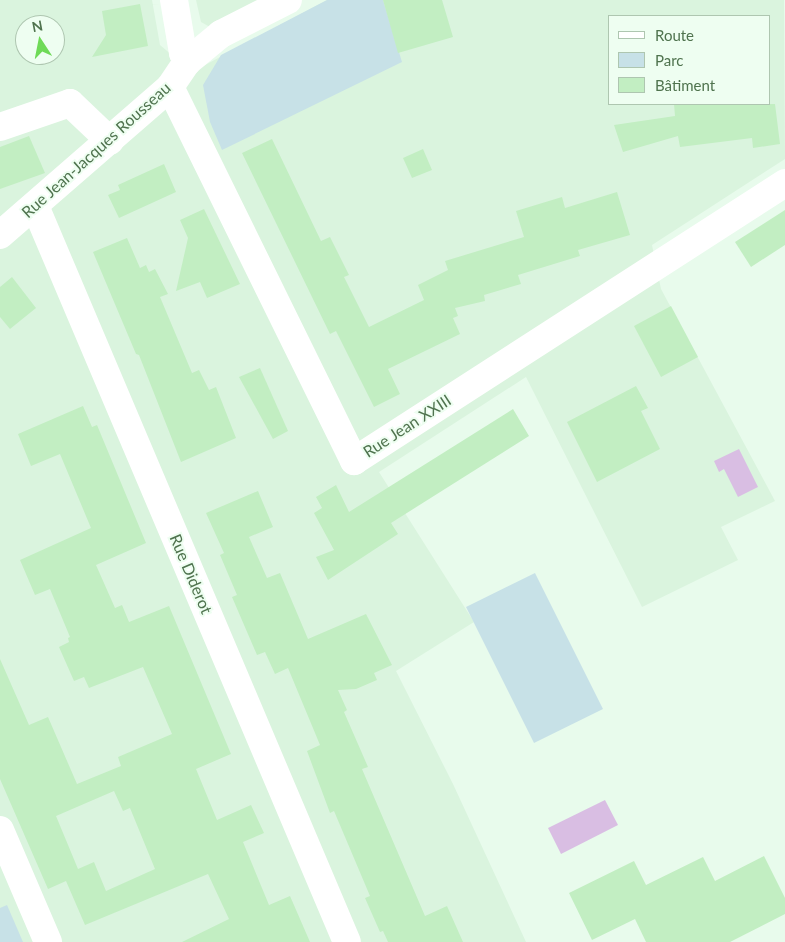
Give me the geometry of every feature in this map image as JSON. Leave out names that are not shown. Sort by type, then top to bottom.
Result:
[{"type":"street","points":[[174,0],[183,53],[187,62]]},
{"type":"street","name":"Rue Jean-Jacques Rousseau","points":[[0,235],[170,87],[187,62],[221,34],[288,0]]},
{"type":"street","name":"Rue Jean XXIII","points":[[170,87],[354,461],[785,183]]},
{"type":"street","points":[[0,127],[70,103],[110,141]]},
{"type":"street","name":"Rue Diderot","points":[[35,206],[347,942]]},
{"type":"street","points":[[0,830],[48,942]]},
{"type":"shaded area","points":[[0,0],[152,0],[160,45],[192,72],[327,0],[784,0],[785,159],[652,245],[661,289],[775,501],[721,527],[738,560],[642,607],[526,377],[379,472],[474,622],[396,671],[453,784],[526,942],[0,942]]},
{"type":"shaded area","points":[[196,0],[261,0],[210,27],[201,22]]},
{"type":"shaded area","points":[[739,449],[758,487],[738,497],[724,469],[719,472],[714,461]]},
{"type":"shaded area","points":[[605,800],[618,825],[561,854],[548,828]]},
{"type":"green space","points":[[327,0],[383,0],[402,62],[222,150],[210,122],[203,85],[221,55]]},
{"type":"green space","points":[[535,573],[603,709],[534,743],[466,607]]},
{"type":"green space","points":[[7,905],[23,942],[0,942],[0,908]]},
{"type":"building","points":[[383,0],[442,0],[453,37],[398,53]]},
{"type":"building","points":[[140,4],[148,46],[92,57],[106,35],[102,11]]},
{"type":"building","points":[[775,104],[780,144],[753,148],[752,138],[680,147],[678,136],[623,152],[614,125],[675,116],[674,105]]},
{"type":"building","points":[[29,136],[45,173],[0,189],[0,147]]},
{"type":"building","points":[[272,139],[321,241],[330,237],[349,275],[344,277],[369,327],[424,300],[418,285],[448,270],[445,261],[524,237],[516,211],[562,197],[565,208],[617,192],[630,235],[578,250],[580,256],[518,275],[521,284],[484,295],[485,301],[455,308],[458,316],[453,318],[460,334],[388,369],[400,394],[374,407],[336,331],[330,334],[242,153]]},
{"type":"building","points":[[423,149],[432,170],[412,178],[403,158]]},
{"type":"building","points":[[164,164],[176,192],[119,218],[108,195],[120,190],[118,185]]},
{"type":"building","points":[[204,209],[240,284],[207,298],[200,282],[176,291],[188,238],[180,220]]},
{"type":"building","points":[[785,210],[785,245],[751,267],[735,242]]},
{"type":"building","points":[[127,238],[140,268],[146,265],[149,272],[155,269],[168,294],[160,297],[192,373],[199,370],[209,390],[216,387],[236,438],[181,462],[139,355],[136,354],[93,252]]},
{"type":"building","points":[[12,277],[36,308],[10,329],[0,317],[0,287]]},
{"type":"building","points":[[671,306],[698,357],[661,377],[634,326]]},
{"type":"building","points":[[260,368],[288,431],[273,439],[239,377]]},
{"type":"building","points":[[636,386],[648,408],[641,411],[660,449],[597,482],[567,422]]},
{"type":"building","points":[[83,406],[92,427],[97,425],[146,543],[96,565],[115,608],[122,605],[129,622],[169,606],[231,754],[196,769],[217,820],[251,805],[264,833],[243,842],[269,905],[290,896],[310,942],[182,942],[229,919],[208,874],[85,925],[66,881],[48,889],[0,779],[0,659],[29,725],[48,717],[77,784],[121,766],[118,757],[172,734],[143,667],[89,688],[84,677],[74,681],[59,647],[69,642],[68,638],[70,637],[50,589],[35,595],[20,560],[91,528],[60,454],[31,466],[18,434]],"holes":[[[114,791],[123,811],[130,808],[155,869],[106,891],[94,862],[78,869],[56,816]]]},
{"type":"building","points":[[513,409],[529,436],[391,523],[398,534],[328,580],[316,557],[334,550],[314,513],[322,508],[316,497],[336,485],[349,512]]},
{"type":"building","points":[[258,491],[273,527],[249,537],[267,578],[280,573],[308,639],[366,614],[392,665],[374,673],[377,680],[356,689],[338,690],[347,710],[344,712],[368,767],[362,769],[425,916],[447,906],[463,942],[388,942],[383,931],[380,932],[365,898],[370,896],[334,811],[330,813],[307,751],[320,745],[288,668],[275,674],[265,652],[257,655],[232,597],[237,595],[220,555],[224,553],[206,513]]},
{"type":"building","points":[[764,856],[785,898],[785,914],[730,942],[646,942],[635,919],[592,940],[569,893],[634,861],[646,885],[703,857],[715,881]]}]
